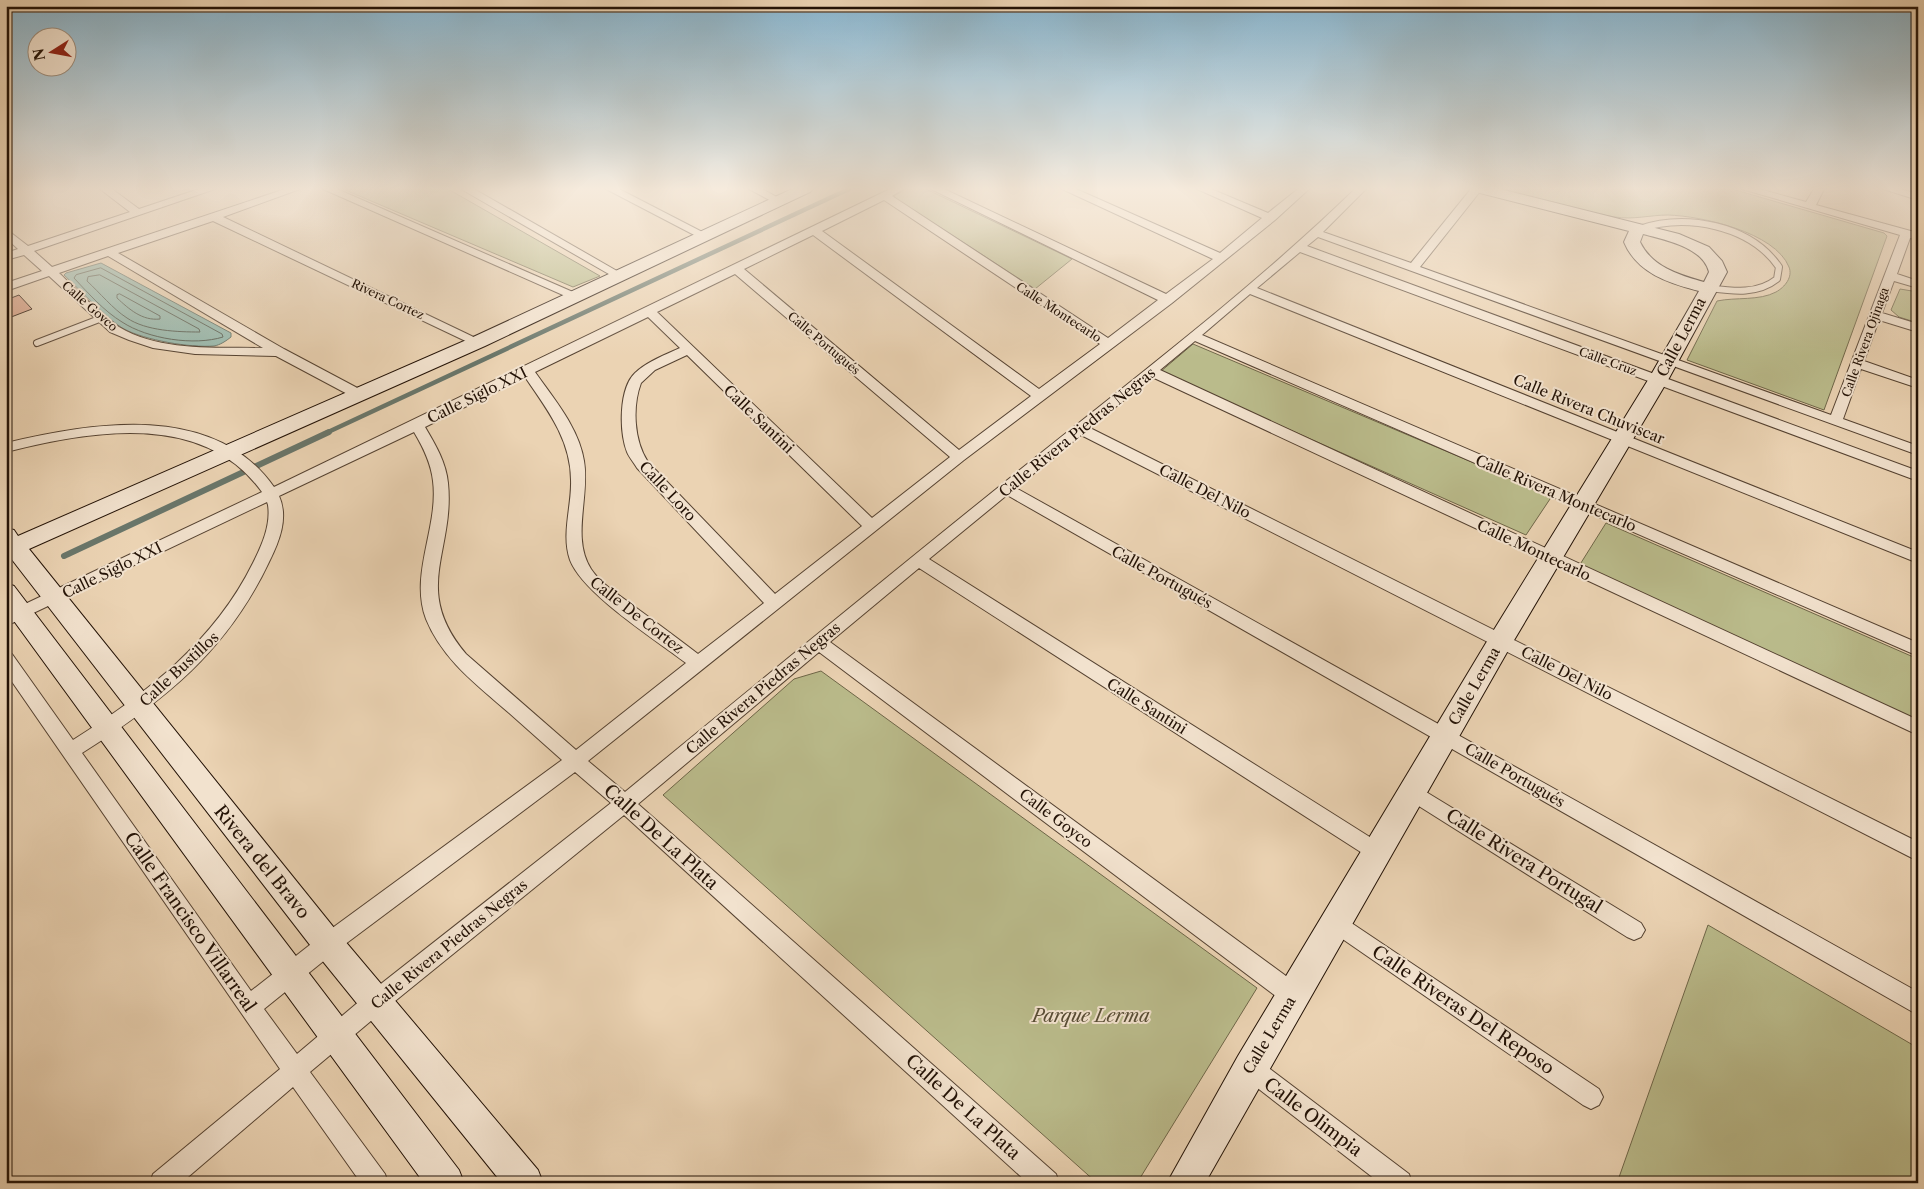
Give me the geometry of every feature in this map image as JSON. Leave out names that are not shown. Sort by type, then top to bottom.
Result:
[{"type":"street","name":"Calle Govco","points":[[20,244],[114,329],[131,338],[172,348],[279,352]]},
{"type":"street","points":[[6,257],[43,244]]},
{"type":"street","points":[[6,287],[133,244]]},
{"type":"street","name":"Rivera Cortez","points":[[272,244],[478,342]]},
{"type":"street","points":[[457,244],[576,296]]},
{"type":"street","points":[[564,244],[618,275]]},
{"type":"street","points":[[9,544],[236,455],[358,394],[478,342],[685,244]]},
{"type":"street","name":"Calle Siglo XXI","points":[[11,608],[54,597],[266,487],[417,425],[784,244]]},
{"type":"street","points":[[834,244],[1040,397]]},
{"type":"street","name":"Calle Montecarlo","points":[[958,244],[1109,344]]},
{"type":"street","points":[[1052,244],[1168,300]]},
{"type":"street","points":[[1191,244],[1221,258]]},
{"type":"street","points":[[249,1007],[328,944],[575,761],[959,457],[1168,300],[1238,244]]},
{"type":"street","name":"Calle Rivera Piedras Negras","points":[[162,1183],[296,1072],[376,1002],[624,804],[818,642],[1194,336],[1301,244]]},
{"type":"street","name":"Calle Cruz","points":[[1348,244],[1412,268],[1918,476]]},
{"type":"street","points":[[1412,268],[1431,244]]},
{"type":"street","points":[[1634,244],[1643,260],[1670,276],[1708,288]]},
{"type":"street","name":"Calle Lerma","points":[[1185,1183],[1500,640],[1622,440],[1713,282],[1718,272],[1711,258],[1690,244]]},
{"type":"street","name":"Calle Rivera Ojinaga","points":[[1836,422],[1859,364],[1874,315],[1890,276],[1907,244]]},
{"type":"street","name":"Calle Cruz","points":[[1298,247],[1663,370],[1836,422],[1918,451]]},
{"type":"street","name":"Calle Govco","points":[[109,252],[279,352],[358,394]]},
{"type":"street","name":"Calle Portugués","points":[[735,268],[959,457]]},
{"type":"street","points":[[1890,276],[1918,285]]},
{"type":"street","name":"Calle Rivera Chuviscar","points":[[1248,289],[1918,558]]},
{"type":"street","name":"Calle Santini","points":[[648,310],[686,350],[871,526]]},
{"type":"street","points":[[1874,315],[1918,328]]},
{"type":"street","name":"Calle Rivera Montecarlo","points":[[1194,336],[1918,650]]},
{"type":"street","name":"Calle Loro","points":[[686,350],[646,371],[634,384],[630,420],[634,452],[642,465],[774,603]]},
{"type":"street","points":[[1859,364],[1918,384]]},
{"type":"street","name":"Calle De Cortez","points":[[527,370],[559,416],[572,440],[580,486],[575,536],[575,555],[579,566],[588,579],[600,590],[698,662]]},
{"type":"street","name":"Calle Montecarlo","points":[[1151,371],[1918,728]]},
{"type":"street","name":"Calle De La Plata","points":[[417,425],[438,464],[441,482],[440,511],[430,559],[428,587],[433,615],[444,638],[471,670],[624,804],[1047,1183]]},
{"type":"street","name":"Calle Del Nilo","points":[[1081,429],[1918,852]]},
{"type":"street","points":[[6,448],[71,435],[112,430],[151,430],[185,434],[236,455],[266,487]]},
{"type":"street","name":"Calle Bustillos","points":[[70,751],[139,706],[198,655],[246,597],[268,548],[274,525],[276,509],[266,487]]},
{"type":"street","name":"Calle Portugués","points":[[1006,489],[1918,1004]]},
{"type":"street","name":"Rivera del Bravo","points":[[9,544],[54,597],[328,944],[525,1183]]},
{"type":"street","name":"Calle Santini","points":[[918,560],[1377,852]]},
{"type":"street","points":[[11,608],[107,727],[446,1183]]},
{"type":"street","name":"Calle Goyco","points":[[818,642],[1293,995]]},
{"type":"street","name":"Calle Francisco Villarreal","points":[[6,659],[249,1007],[376,1183]]},
{"type":"street","name":"Calle Rivera Portugal","points":[[1413,792],[1634,930]]},
{"type":"street","name":"Calle Riveras Del Reposo","points":[[1335,922],[1591,1097]]},
{"type":"street","name":"Calle Olimpia","points":[[1250,1068],[1400,1183]]},
{"type":"lane","points":[[1708,288],[1738,291],[1762,288],[1777,279],[1779,267],[1773,256],[1758,244]]},
{"type":"lane","points":[[37,343],[102,318]]},
{"type":"green space","points":[[473,244],[545,244],[600,276],[573,287]]},
{"type":"green space","points":[[967,244],[1042,244],[1072,259],[1035,289]]},
{"type":"green space","points":[[1770,244],[1884,244],[1824,410],[1687,360],[1717,301],[1762,297],[1776,292],[1785,285],[1790,271],[1781,255]]},
{"type":"green space","points":[[1900,289],[1918,292],[1918,323],[1899,317],[1891,310]]},
{"type":"green space","points":[[1193,344],[1552,496],[1526,535],[1160,372]]},
{"type":"green space","points":[[1606,523],[1918,659],[1918,721],[1579,566]]},
{"type":"green space","name":"Parque Lerma","points":[[821,671],[1257,988],[1137,1183],[1097,1183],[663,795],[794,679]]},
{"type":"green space","points":[[1708,925],[1918,1048],[1918,1183],[1617,1183]]},
{"type":"water","points":[[101,263],[231,333],[231,337],[223,343],[216,345],[193,346],[155,340],[124,329],[102,312],[64,275]]},
{"type":"building","points":[[19,295],[32,309],[6,319],[6,300]]},
{"type":"waterway","points":[[326,433],[730,244]]},
{"type":"waterway","points":[[64,556],[329,432]]}]
